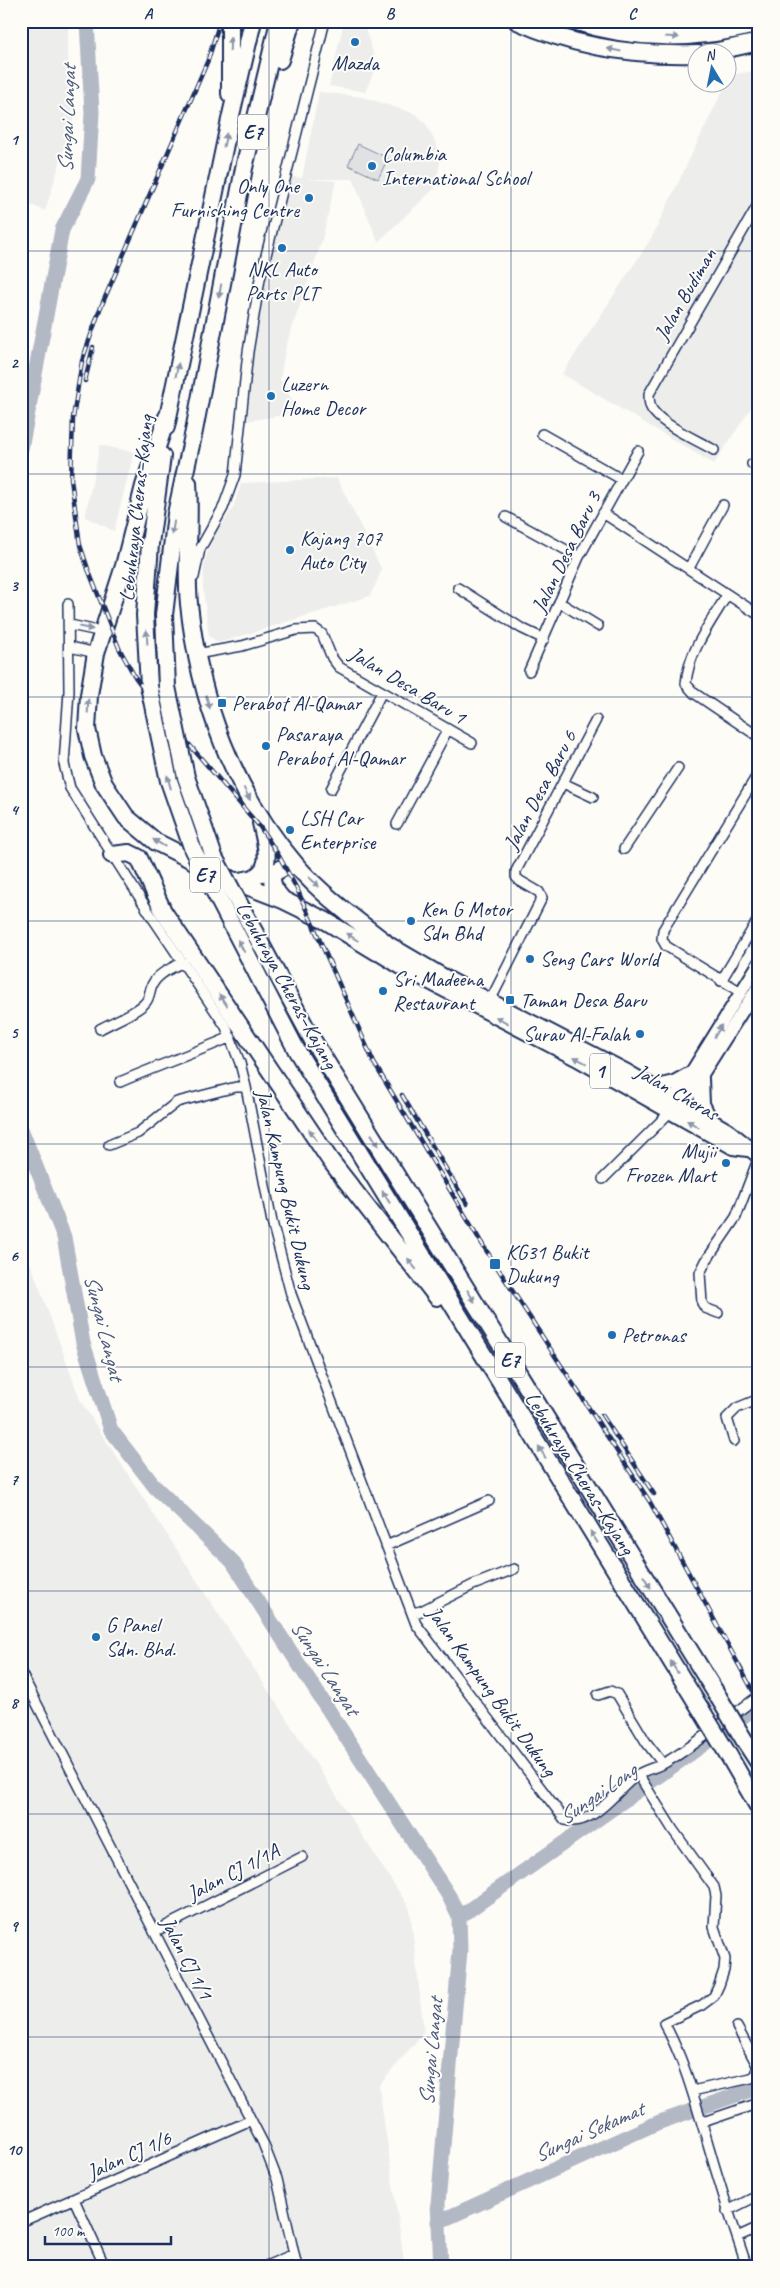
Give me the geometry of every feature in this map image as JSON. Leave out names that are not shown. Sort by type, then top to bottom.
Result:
[{"type":"highway","points":[[230,21],[231,115]]},
{"type":"highway","points":[[248,21],[248,44]]},
{"type":"highway","name":"Lebuhraya Cheras–Kajang","points":[[253,21],[231,115],[167,418],[150,544],[146,615],[149,686],[169,780],[193,850],[297,1051],[700,1708],[759,1808]]},
{"type":"highway","name":"Lebuhraya Cheras–Kajang","points":[[279,21],[229,242],[172,536],[164,615],[168,687],[186,777],[214,857],[312,1039],[759,1763]]},
{"type":"highway","points":[[229,242],[253,165],[264,113],[292,21]]},
{"type":"highway","points":[[517,21],[535,30],[622,52],[662,55],[688,54]]},
{"type":"highway","points":[[572,21],[639,36],[682,38],[728,32],[759,24]]},
{"type":"highway","points":[[738,47],[759,42]]},
{"type":"highway","points":[[167,418],[144,486],[124,566],[96,653],[89,695],[88,729],[93,756],[104,784],[126,816],[156,842],[234,881],[283,900],[381,947]]},
{"type":"highway","points":[[187,463],[190,518],[187,561],[189,604],[196,654],[212,718],[234,770],[260,818],[297,866],[357,921],[381,947]]},
{"type":"highway","points":[[234,881],[248,880],[265,868],[268,855],[260,818]]},
{"type":"highway","points":[[112,855],[129,853],[139,858],[163,911],[330,1160],[485,1358]]},
{"type":"highway","points":[[283,900],[275,891],[271,882],[272,874],[286,866],[297,866]]},
{"type":"main road","name":"Jalan Cheras","points":[[381,947],[490,1001],[654,1088],[733,1147],[755,1154]]},
{"type":"main road","name":"Jalan Cheras","points":[[381,947],[403,968],[576,1058],[711,1122],[739,1138],[755,1154]]},
{"type":"main road","points":[[654,1088],[696,1075],[702,1104],[711,1122]]},
{"type":"street","points":[[189,604],[200,550],[231,489],[239,444],[248,352],[260,279],[325,21]]},
{"type":"street","name":"Jalan Budiman","points":[[714,450],[660,418],[652,411],[649,404],[649,394],[759,203]]},
{"type":"street","points":[[542,434],[621,479]]},
{"type":"street","name":"Jalan Desa Baru 3","points":[[529,671],[579,557],[638,451]]},
{"type":"street","points":[[689,568],[723,505]]},
{"type":"street","points":[[603,513],[759,615]]},
{"type":"street","points":[[506,517],[579,557]]},
{"type":"street","points":[[458,588],[522,628],[544,639]]},
{"type":"street","points":[[727,595],[701,639],[686,673],[686,684],[694,693],[759,737]]},
{"type":"street","points":[[559,602],[598,626]]},
{"type":"street","name":"Jalan Kampung Bukit Dukung","points":[[68,604],[70,647],[64,764],[70,788],[226,1027],[246,1087],[272,1222],[291,1294],[416,1624],[565,1820],[572,1822],[586,1818],[640,1777]]},
{"type":"street","points":[[70,625],[103,632]]},
{"type":"street","name":"Jalan Desa Baru 1","points":[[196,654],[242,646],[296,630],[315,629],[322,634],[332,658],[339,667],[472,743]]},
{"type":"street","points":[[70,647],[96,653]]},
{"type":"street","points":[[331,789],[382,692]]},
{"type":"street","name":"Jalan Desa Baru 6","points":[[490,1001],[542,898],[540,892],[516,877],[516,871],[596,720]]},
{"type":"street","points":[[397,824],[448,729]]},
{"type":"street","points":[[624,849],[678,768]]},
{"type":"street","points":[[741,992],[666,946],[662,939],[663,930],[759,772]]},
{"type":"street","points":[[563,784],[594,798]]},
{"type":"street","points":[[721,981],[759,918]]},
{"type":"street","points":[[100,1029],[144,1004],[150,996],[156,979],[164,972],[183,962]]},
{"type":"street","points":[[696,1075],[759,963]]},
{"type":"street","points":[[603,1179],[676,1106],[759,985]]},
{"type":"street","points":[[120,1082],[147,1070],[185,1058],[230,1037]]},
{"type":"street","points":[[109,1145],[138,1133],[176,1102],[236,1087],[246,1087]]},
{"type":"street","points":[[718,1312],[705,1308],[702,1303],[700,1273],[736,1217],[755,1154]]},
{"type":"street","points":[[734,1441],[727,1418],[737,1408],[759,1399]]},
{"type":"street","points":[[386,1546],[489,1501]]},
{"type":"street","points":[[412,1613],[421,1611],[473,1585],[514,1569]]},
{"type":"street","name":"Jalan CJ 1/1","points":[[21,1673],[264,2143],[274,2170],[297,2267]]},
{"type":"street","points":[[598,1695],[610,1691],[617,1694],[646,1742],[663,1764]]},
{"type":"street","points":[[745,2261],[727,2210],[694,2094],[675,2043],[664,2023],[702,2005],[714,1996],[724,1970],[725,1959],[714,1927],[716,1896],[714,1887],[673,1830],[640,1777],[663,1764],[759,1696]]},
{"type":"street","name":"Jalan CJ 1/1A","points":[[154,1932],[302,1857]]},
{"type":"street","points":[[694,2094],[751,2078],[758,2074],[758,2065],[737,2028]]},
{"type":"street","points":[[703,2122],[759,2103]]},
{"type":"street","name":"Jalan CJ 1/6","points":[[21,2222],[251,2120]]},
{"type":"street","points":[[727,2210],[759,2195]]},
{"type":"street","points":[[74,2199],[105,2267]]},
{"type":"street","points":[[737,2237],[759,2227]]},
{"type":"street","points":[[264,2267],[294,2254]]},
{"type":"shaded area","points":[[21,21],[69,21],[67,47],[74,117],[45,211],[21,201]]},
{"type":"shaded area","name":"Mazda","points":[[344,21],[363,22],[377,65],[365,92],[329,86]]},
{"type":"shaded area","points":[[759,70],[759,349],[751,361],[759,366],[759,396],[714,464],[562,374],[652,237],[722,92],[738,92],[738,74]]},
{"type":"shaded area","points":[[319,92],[363,97],[416,114],[426,124],[441,154],[436,187],[378,242],[353,179],[306,179],[336,181],[322,240],[286,346],[280,379],[298,410],[279,414],[279,416],[247,421],[256,330],[265,279],[292,177],[302,178]]},
{"type":"shaded area","points":[[358,144],[388,158],[378,179],[348,165]]},
{"type":"shaded area","points":[[100,445],[134,452],[114,531],[85,517]]},
{"type":"shaded area","name":"Kajang 707 Auto City","points":[[337,478],[382,570],[370,596],[219,643],[209,636],[203,588],[204,563],[213,537],[233,508],[241,483]]},
{"type":"shaded area","points":[[21,1237],[81,1402],[410,1909],[424,2032],[379,2086],[405,2267],[21,2267]]},
{"type":"waterway","name":"Sungai Langat","points":[[21,449],[62,230],[88,179],[92,113],[87,21]]},
{"type":"waterway","name":"Sungai Langat","points":[[21,1129],[64,1237],[83,1343],[111,1430],[155,1487],[232,1561],[449,1896],[459,1917],[460,1950],[438,2204],[441,2267]]},
{"type":"waterway","name":"Sungai Long","points":[[459,1917],[759,1705]]},
{"type":"waterway","name":"Sungai Sekamat","points":[[438,2222],[657,2123],[759,2087]]},
{"type":"railway","points":[[220,21],[208,60],[100,309],[82,361],[73,418],[71,479],[80,545],[119,648],[135,677],[157,707],[260,827],[279,856],[298,891],[374,1063],[484,1247],[650,1502],[759,1702]]},
{"type":"railway","points":[[85,381],[93,347]]},
{"type":"railway","points":[[402,1095],[467,1204]]},
{"type":"railway","points":[[602,1415],[654,1494]]},
{"type":"place","name":"Mazda","points":[[355,42]]},
{"type":"place","name":"Columbia International School","points":[[372,166]]},
{"type":"place","name":"Only One Furnishing Centre","points":[[309,198]]},
{"type":"place","name":"NKL Auto Parts PLT","points":[[282,248]]},
{"type":"place","name":"Luzern Home Decor","points":[[271,396]]},
{"type":"place","name":"Kajang 707 Auto City","points":[[290,550]]},
{"type":"place","name":"Perabot Al-Qamar","points":[[222,703]]},
{"type":"place","name":"Pasaraya Perabot Al-Qamar","points":[[266,746]]},
{"type":"place","name":"LSH Car Enterprise","points":[[290,830]]},
{"type":"place","name":"Ken G Motor Sdn Bhd","points":[[411,921]]},
{"type":"place","name":"Seng Cars World","points":[[530,959]]},
{"type":"place","name":"Sri Madeena Restaurant","points":[[383,991]]},
{"type":"place","name":"Taman Desa Baru","points":[[510,1000]]},
{"type":"place","name":"Surau Al-Falah","points":[[640,1034]]},
{"type":"place","name":"Mujii Frozen Mart","points":[[726,1163]]},
{"type":"place","name":"KG31 Bukit Dukung","points":[[495,1264]]},
{"type":"place","name":"Petronas","points":[[612,1335]]},
{"type":"place","name":"G Panel Sdn. Bhd.","points":[[96,1637]]}]
